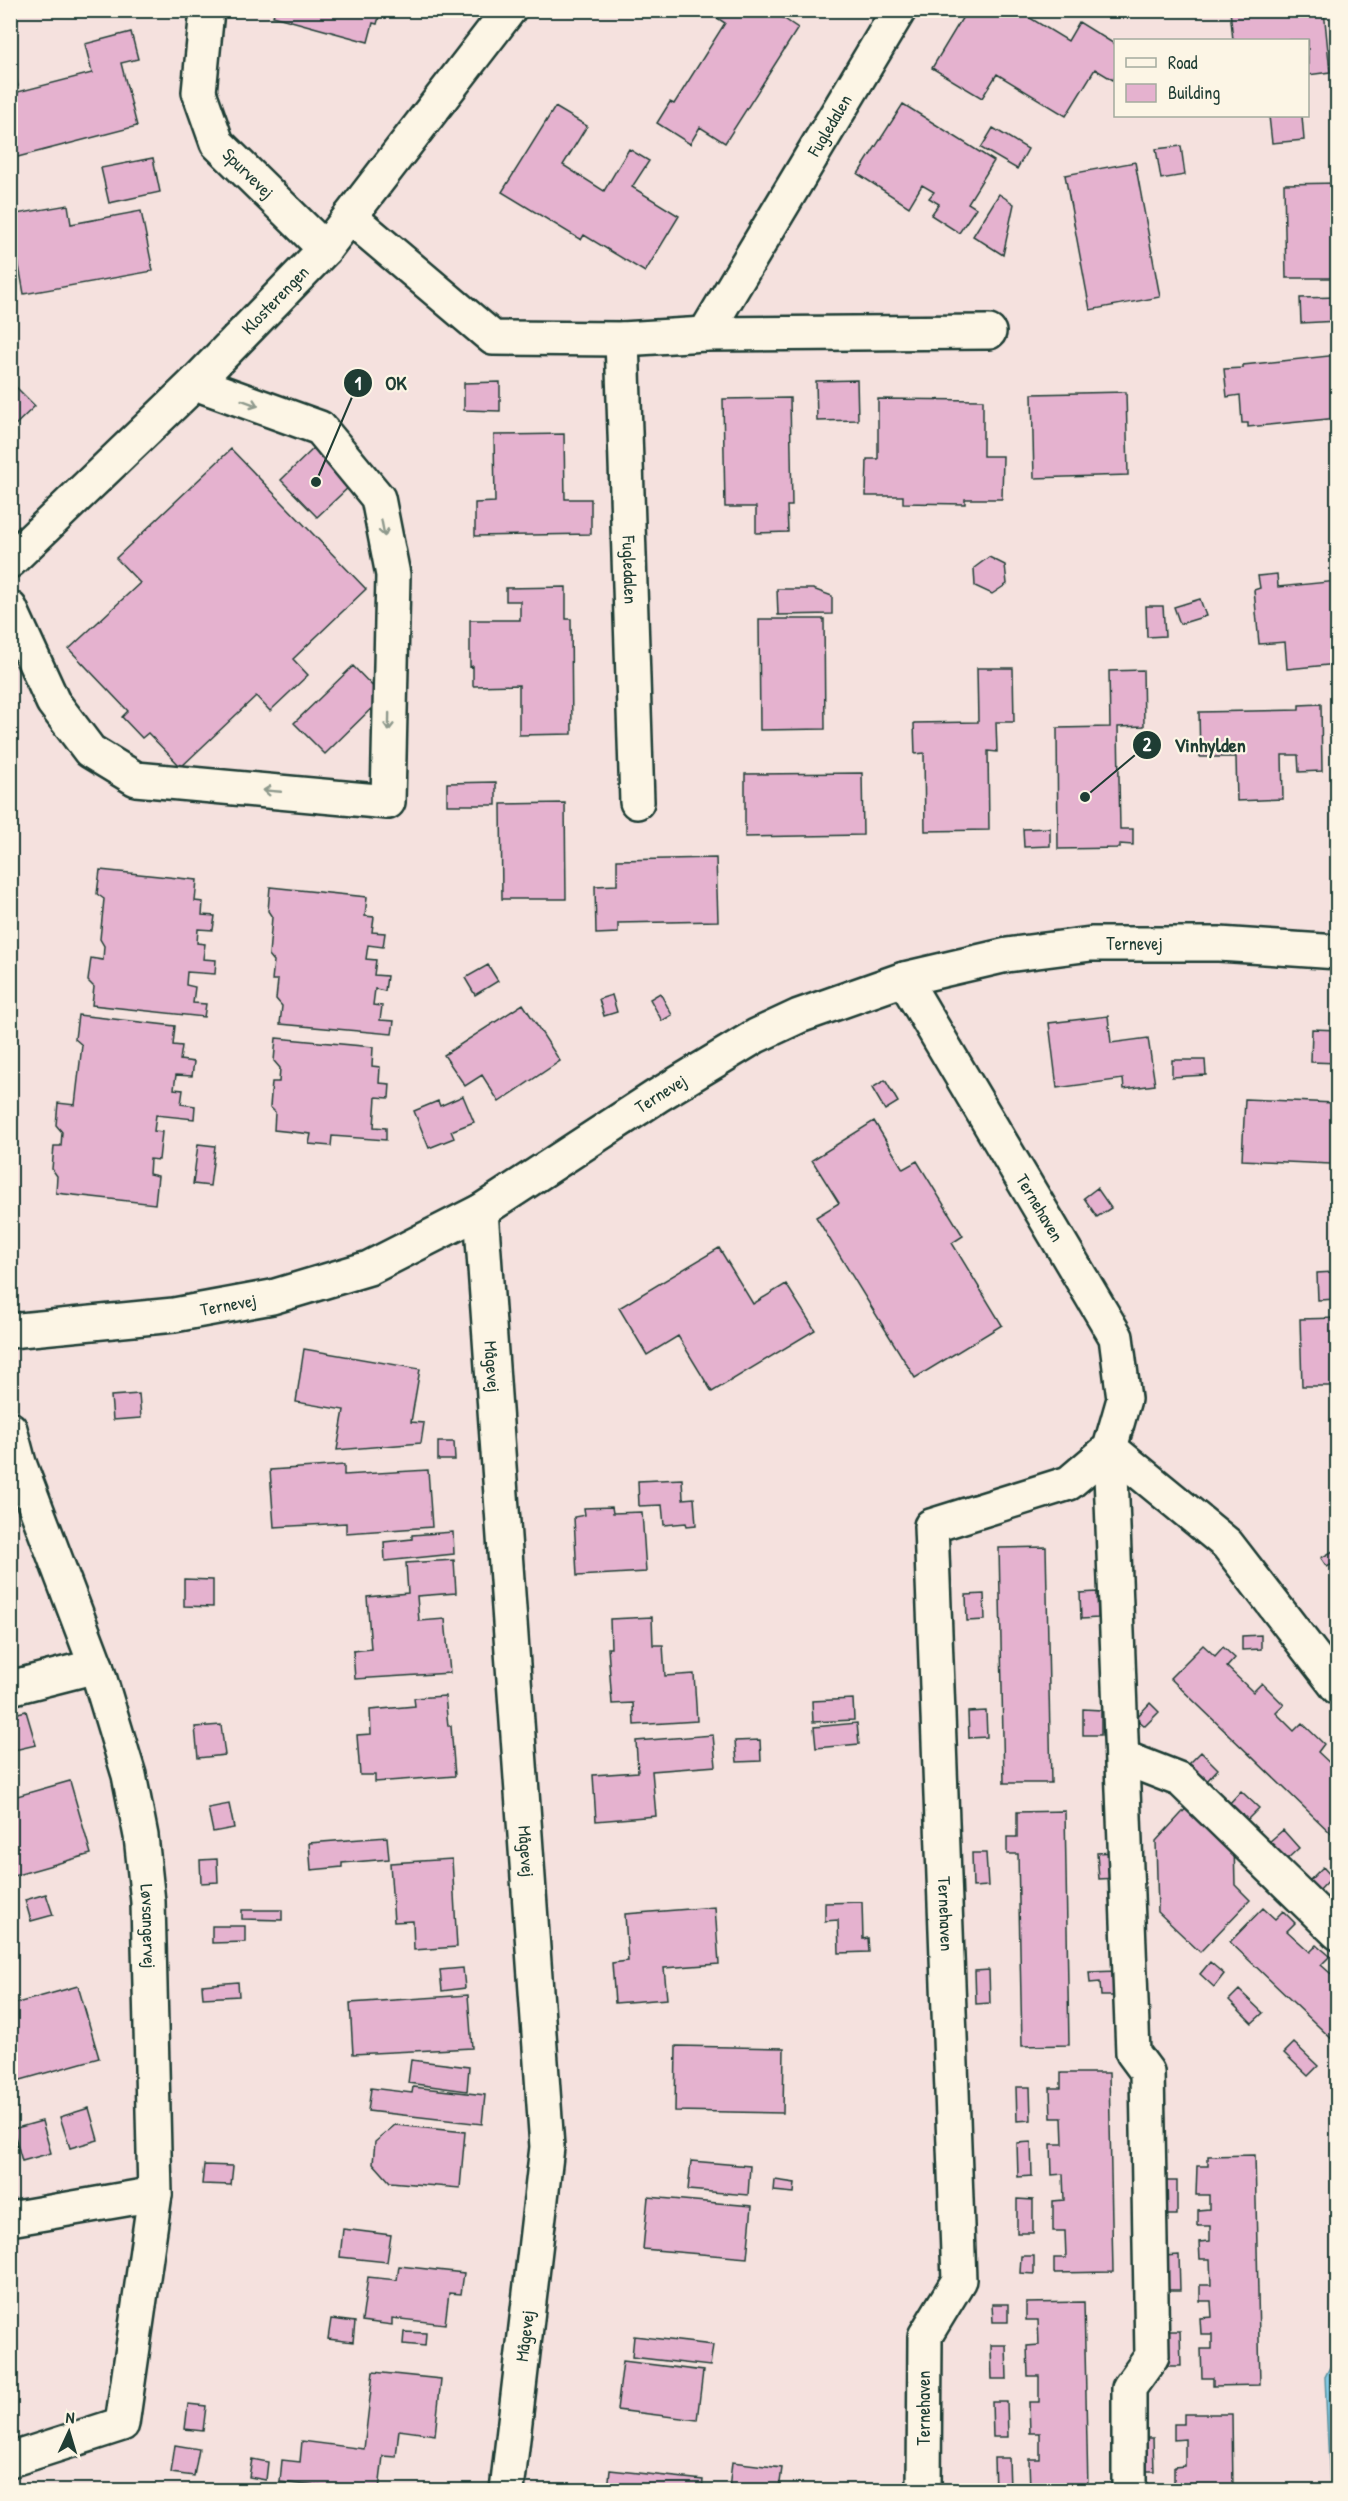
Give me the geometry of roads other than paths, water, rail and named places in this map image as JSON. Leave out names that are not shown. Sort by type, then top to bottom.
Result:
[{"type":"street","name":"Spurvevej","points":[[207,10],[199,92],[217,143],[325,249]]},
{"type":"street","name":"Klosterengen","points":[[10,561],[195,383],[325,249],[509,10]]},
{"type":"street","name":"Fugledalen","points":[[705,334],[899,10]]},
{"type":"street","points":[[350,217],[493,338],[622,339],[705,334],[989,333]]},
{"type":"street","name":"Fugledalen","points":[[622,339],[637,802]]},
{"type":"street","points":[[10,608],[53,702],[90,751],[136,779],[387,802],[393,575],[378,498],[320,428],[195,383]]},
{"type":"street","name":"Ternevej","points":[[10,1331],[174,1315],[272,1297],[369,1268],[481,1211],[657,1096],[756,1036],[799,1016],[904,979],[1006,955],[1090,944],[1220,944],[1338,952]]},
{"type":"street","name":"Ternehaven","points":[[904,979],[1116,1337],[1125,1399],[1110,1448],[1133,2053],[1147,2072],[1152,2356],[1129,2388],[1129,2490]]},
{"type":"street","name":"Mågevej","points":[[481,1211],[546,2138],[507,2490]]},
{"type":"street","name":"Løvsangervej","points":[[10,1429],[18,1463],[96,1666],[129,1775],[141,1836],[148,1902],[155,2194],[123,2424],[10,2460]]},
{"type":"street","points":[[1110,1448],[1227,1544],[1338,1688]]},
{"type":"street","name":"Ternehaven","points":[[924,2490],[925,2336],[959,2280],[931,1526],[1070,1484],[1110,1448]]},
{"type":"street","points":[[10,1688],[96,1666]]},
{"type":"street","points":[[1122,1757],[1181,1780],[1338,1933]]},
{"type":"street","points":[[10,2219],[155,2194]]},
{"type":"water","points":[[1337,2353],[1337,2490],[1330,2490],[1325,2377]]},
{"type":"place","name":"OK","points":[[316,482]]},
{"type":"place","name":"Vinhylden","points":[[1085,797]]}]
